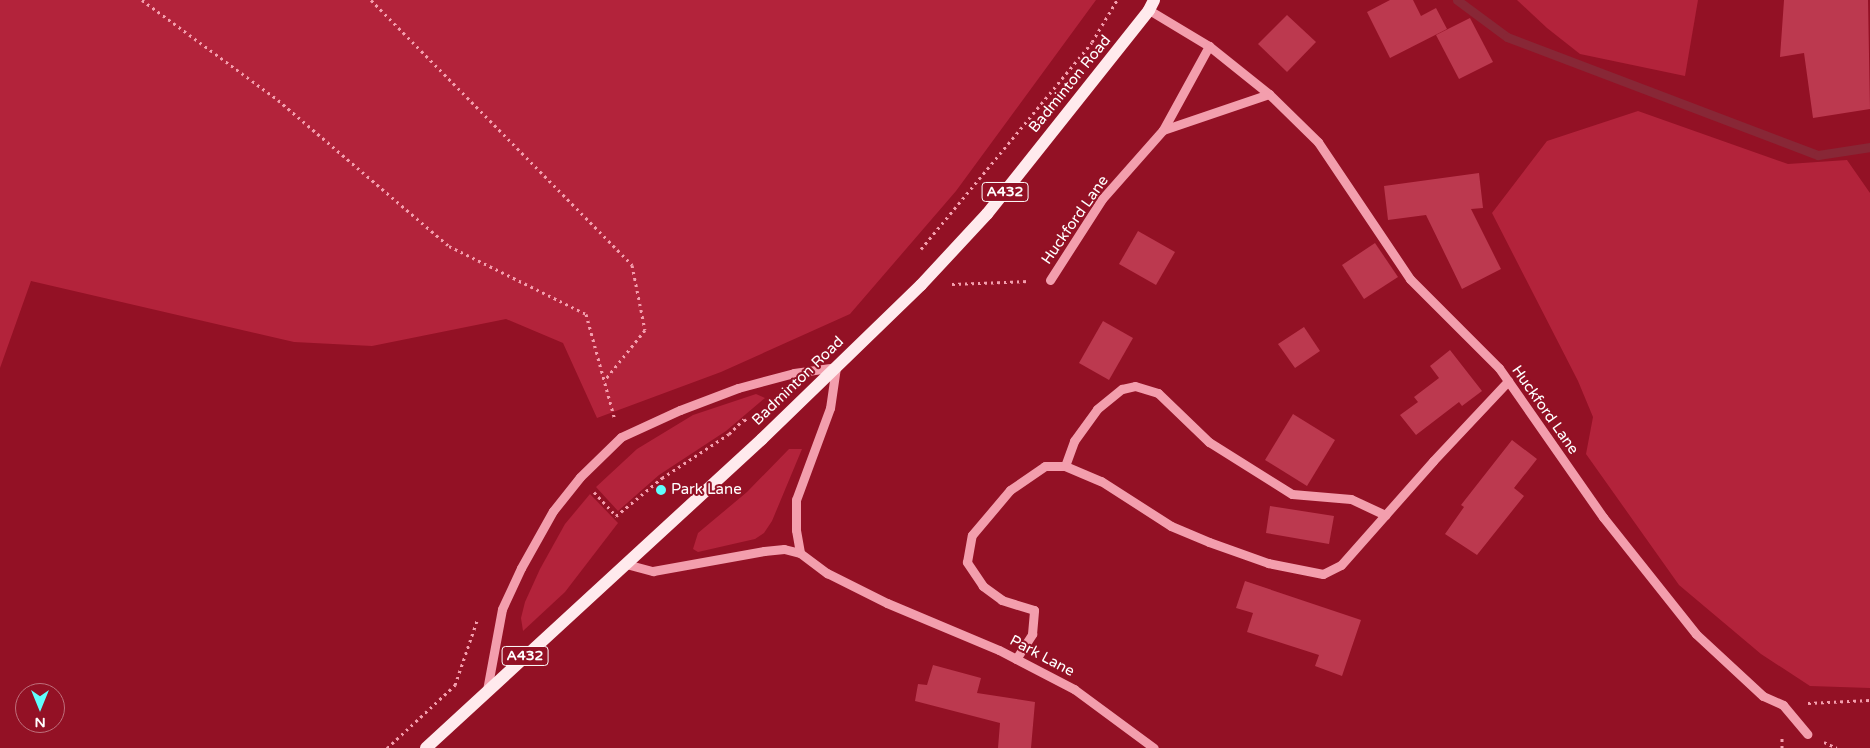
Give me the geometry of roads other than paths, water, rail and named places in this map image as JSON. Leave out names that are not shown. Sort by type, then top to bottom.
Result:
[{"type":"main road","name":"Badminton Road","points":[[426,748],[762,439],[921,285],[987,214],[1152,5]]},
{"type":"street","name":"Huckford Lane","points":[[1152,5],[1209,46],[1269,94],[1318,142],[1410,279],[1499,368],[1603,517],[1696,634],[1763,696],[1783,705],[1807,734]]},
{"type":"street","name":"Huckford Lane","points":[[1050,280],[1102,199],[1163,130],[1209,46]]},
{"type":"street","name":"Huckford Lane","points":[[1163,130],[1269,94]]},
{"type":"street","points":[[488,690],[502,609],[521,568],[553,511],[580,477],[621,437],[680,410],[738,388],[794,373],[836,367],[830,408],[796,500],[796,530],[800,553]]},
{"type":"street","points":[[1016,659],[1032,634],[1034,610],[1002,600],[983,586],[967,562],[972,535],[1010,490],[1046,466],[1065,466],[1101,481],[1171,526],[1209,542],[1268,563],[1323,574],[1341,565],[1508,381]]},
{"type":"street","points":[[1065,466],[1074,441],[1097,409],[1122,389],[1135,386],[1158,393],[1209,442],[1292,494],[1351,498],[1385,515]]},
{"type":"street","name":"Park Lane","points":[[626,564],[653,571],[764,551],[784,549],[800,553],[827,573],[878,598],[999,650],[1074,689],[1154,748]]},
{"type":"waterway","points":[[1457,0],[1507,37],[1818,155],[1870,147]]},
{"type":"place","name":"Park Lane","points":[[661,490]]}]
